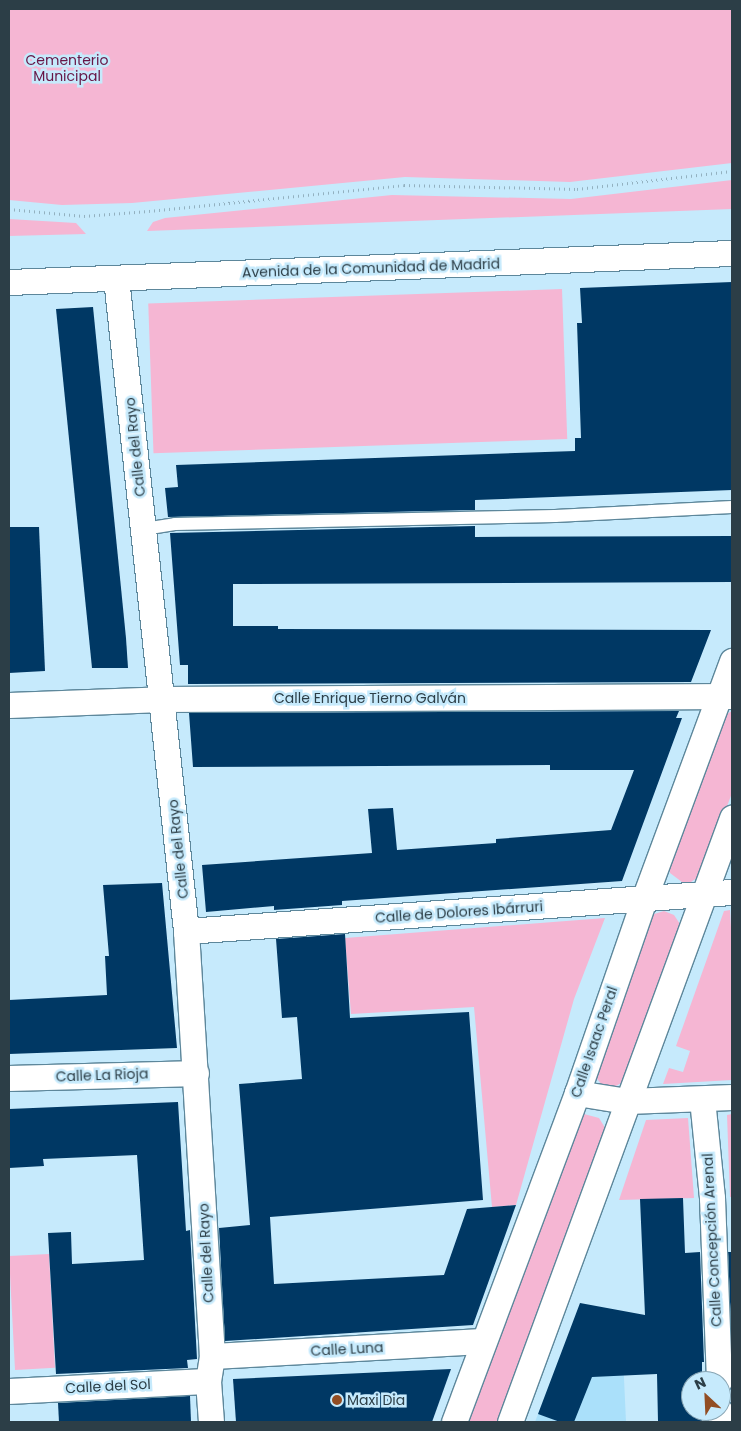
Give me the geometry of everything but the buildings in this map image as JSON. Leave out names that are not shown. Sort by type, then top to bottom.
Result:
[{"type":"street","name":"Avenida de la Comunidad de Madrid","points":[[9,282],[732,253]]},
{"type":"street","name":"Calle del Rayo","points":[[116,278],[186,932],[212,1356],[208,1381],[211,1422]]},
{"type":"street","name":"Calle Isaac Peral","points":[[454,1422],[577,1093],[644,899],[726,696],[732,661]]},
{"type":"street","name":"Calle Enrique Tierno Galván","points":[[9,704],[162,699],[726,696]]},
{"type":"street","points":[[510,1422],[732,818]]},
{"type":"street","name":"Calle de Dolores Ibárruri","points":[[186,932],[732,892]]},
{"type":"street","name":"Calle La Rioja","points":[[9,1078],[196,1072]]},
{"type":"street","points":[[577,1093],[627,1101],[732,1097]]},
{"type":"street","name":"Calle Concepción Arenal","points":[[702,1099],[712,1198],[719,1371]]},
{"type":"street","name":"Calle Luna","points":[[212,1356],[483,1341]]},
{"type":"street","name":"Calle del Sol","points":[[9,1391],[208,1381]]},
{"type":"lane","points":[[144,529],[175,524],[555,516],[732,507]]},
{"type":"path","points":[[9,209],[84,216],[404,185],[576,189],[732,171]]},
{"type":"shaded area","points":[[623,1357],[626,1422],[535,1422],[559,1359]]},
{"type":"green space","name":"Cementerio Municipal","points":[[9,9],[732,9],[732,163],[570,182],[405,177],[132,203],[62,205],[9,200]]},
{"type":"green space","points":[[732,180],[732,209],[147,231],[153,222],[165,218],[392,195],[571,199]]},
{"type":"green space","points":[[9,219],[76,223],[86,234],[9,236]]},
{"type":"green space","points":[[562,289],[567,439],[153,453],[148,303]]},
{"type":"green space","points":[[732,711],[732,793],[701,875],[691,882],[682,882],[670,873],[668,862],[723,716]]},
{"type":"green space","points":[[730,910],[732,945],[732,1080],[663,1084],[669,1068],[683,1072],[690,1051],[676,1046],[724,911]]},
{"type":"green space","points":[[664,911],[674,915],[680,924],[625,1081],[614,1087],[602,1085],[594,1075],[651,915]]},
{"type":"green space","points":[[605,918],[574,999],[516,1205],[492,1207],[474,1007],[351,1014],[345,938]]},
{"type":"green space","points":[[584,1114],[599,1118],[607,1131],[502,1422],[463,1422],[578,1117]]},
{"type":"green space","points":[[732,1114],[732,1197],[730,1197],[727,1115]]},
{"type":"green space","points":[[688,1118],[694,1198],[619,1200],[646,1120]]},
{"type":"green space","points":[[49,1254],[55,1368],[15,1370],[9,1256]]},
{"type":"place","name":"Maxi Dia","points":[[337,1400]]}]
